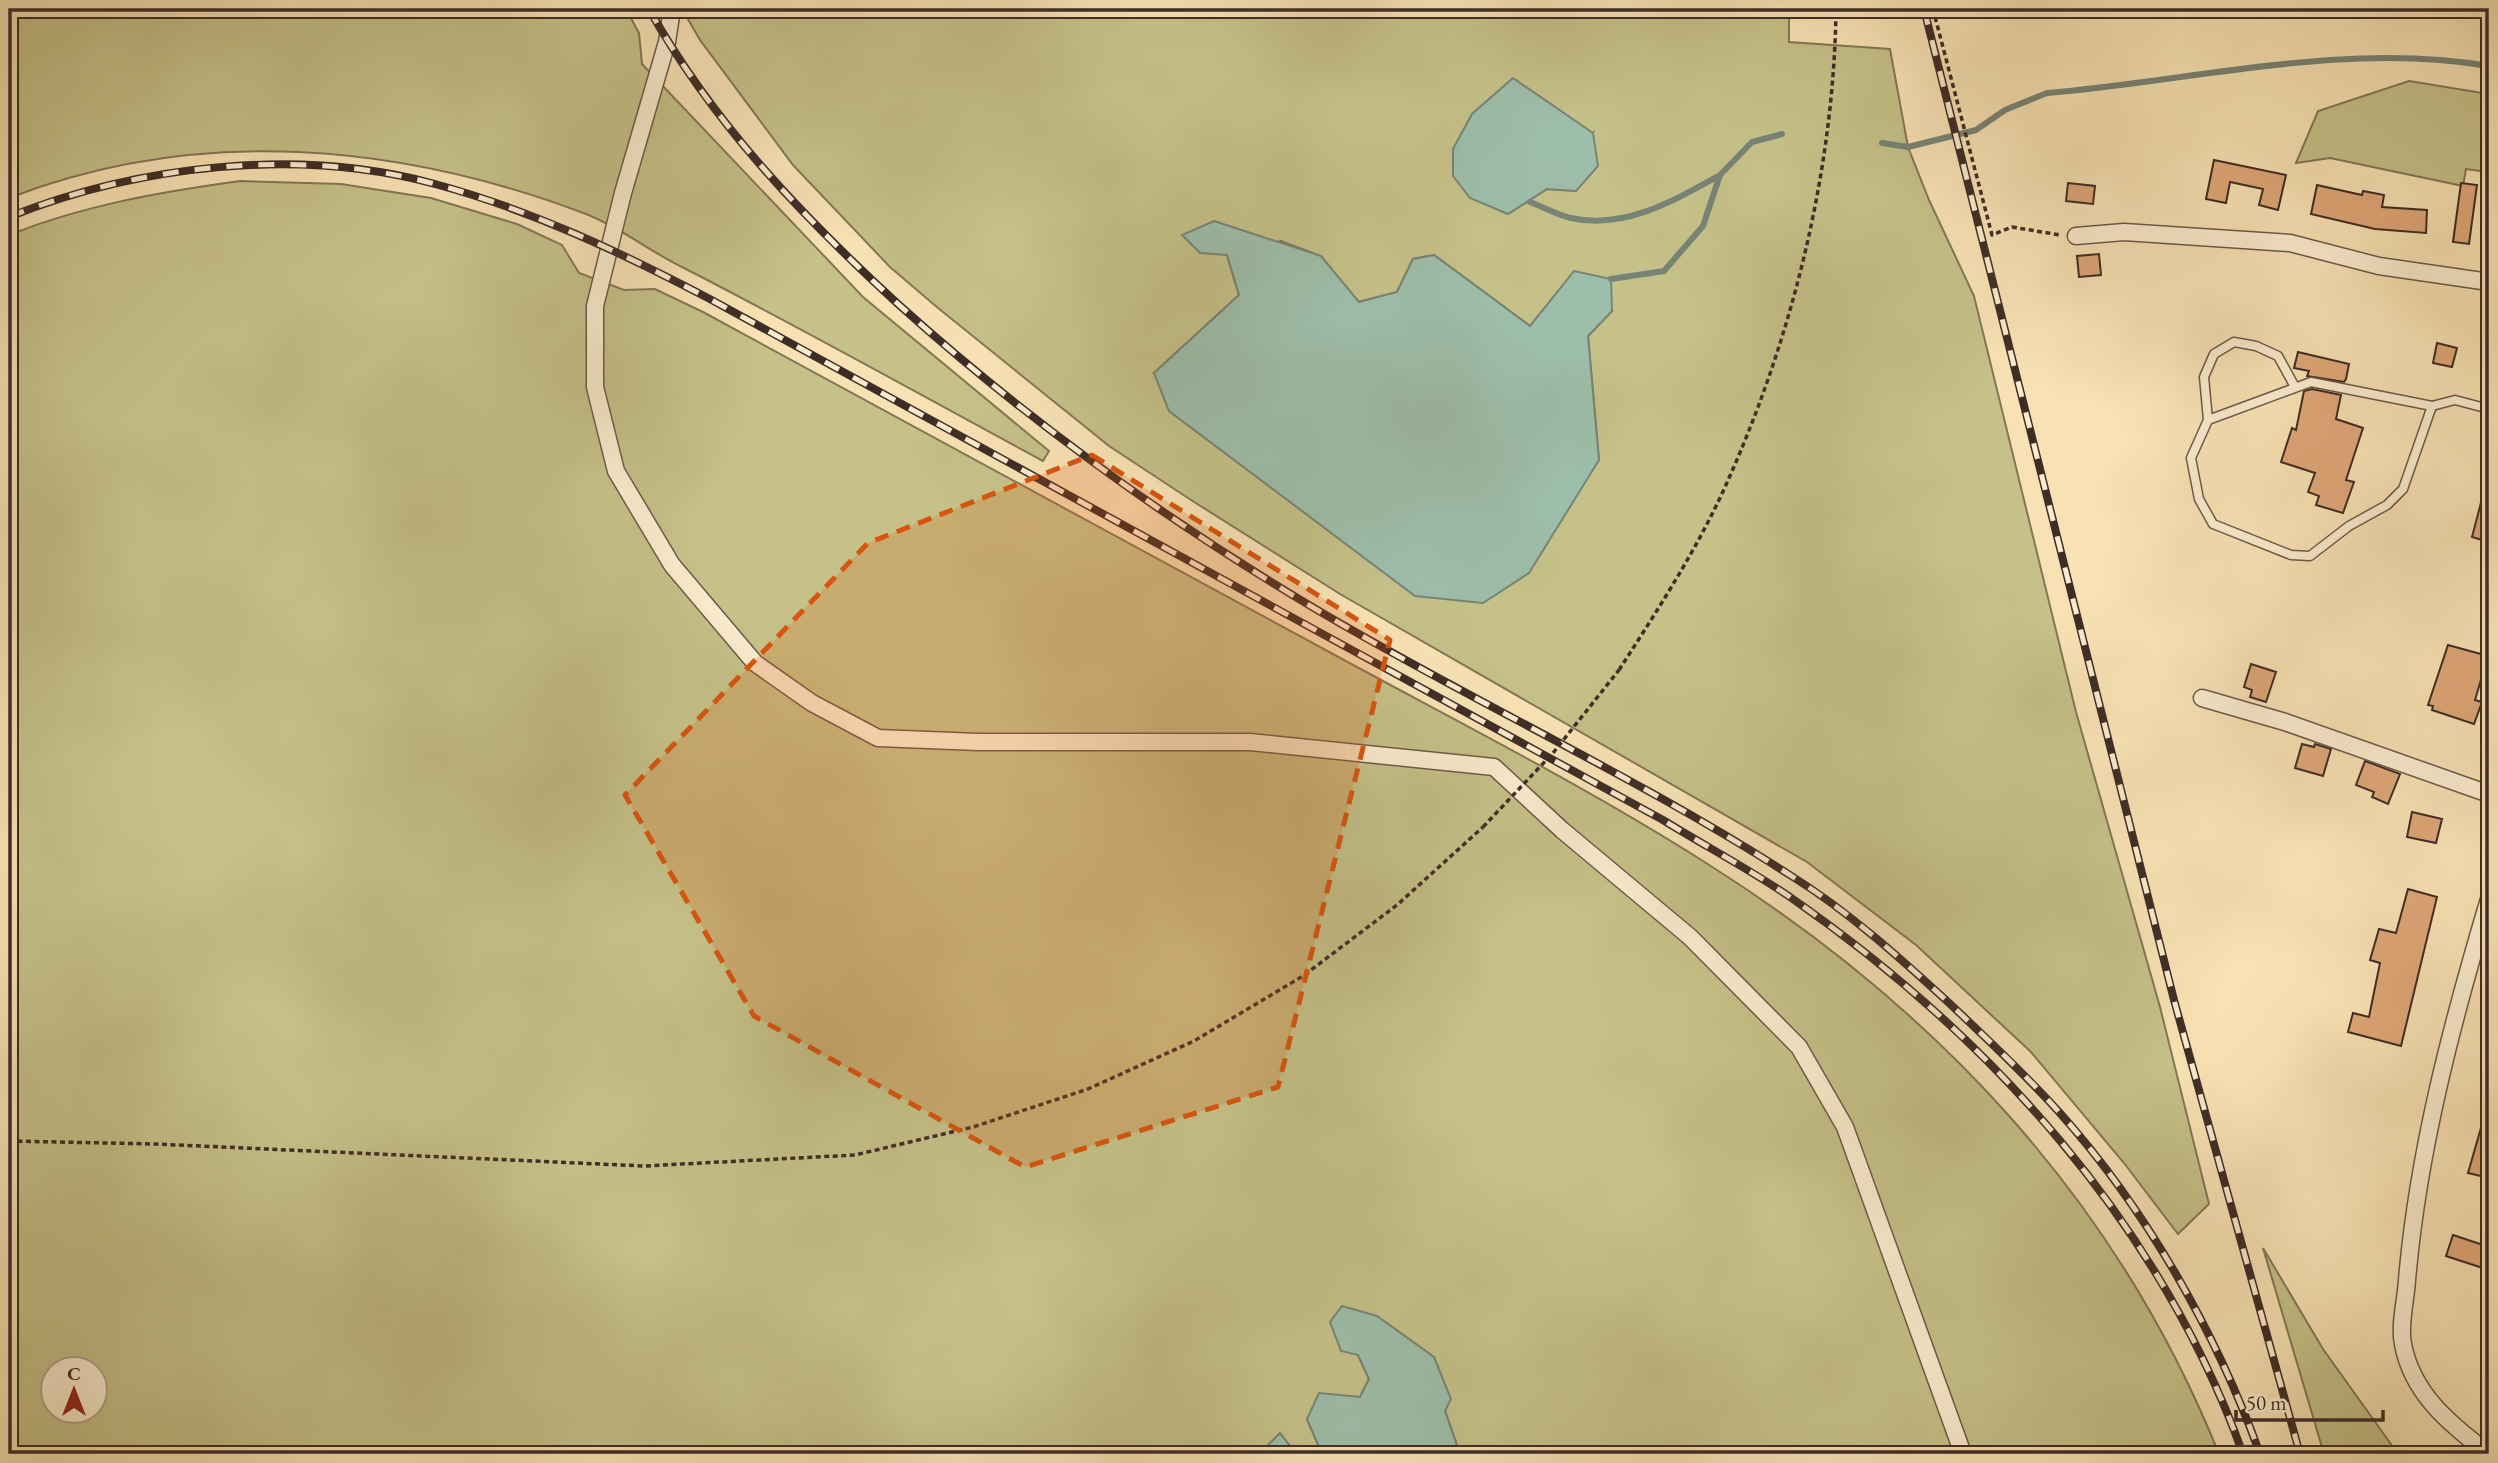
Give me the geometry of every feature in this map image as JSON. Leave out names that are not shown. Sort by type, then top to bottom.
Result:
[{"type":"street","points":[[672,9],[667,42],[622,193],[595,306],[595,387],[616,471],[672,565],[755,663],[813,703],[878,737],[978,742],[1250,742],[1493,767],[1562,830],[1690,937],[1799,1047],[1845,1127],[1963,1454]]},
{"type":"street","points":[[2076,236],[2124,232],[2290,243],[2379,266],[2489,282]]},
{"type":"street","points":[[2202,698],[2285,722],[2489,794]]},
{"type":"street","points":[[2489,899],[2421,1164],[2402,1342],[2414,1379],[2444,1419],[2489,1454]]},
{"type":"lane","points":[[2295,387],[2278,356],[2256,346],[2234,342],[2214,354],[2204,377],[2208,420],[2191,458],[2199,499],[2213,524],[2291,555],[2310,556],[2349,526],[2387,506],[2403,489],[2432,406]]},
{"type":"lane","points":[[2208,420],[2311,382],[2432,406],[2455,400],[2489,409]]},
{"type":"path","points":[[9,1142],[155,1144],[644,1167],[855,1155],[973,1127],[1076,1093],[1194,1041],[1303,975],[1397,905],[1483,827],[1553,753],[1619,670],[1676,581],[1725,487],[1771,371],[1804,258],[1828,125],[1836,9]]},
{"type":"path","points":[[1933,9],[1992,235],[2012,227],[2050,235],[2076,236]]},
{"type":"highlighted area","points":[[1092,455],[1390,640],[1278,1087],[1025,1167],[754,1016],[625,795],[868,543]]},
{"type":"shaded area","points":[[21,9],[626,9],[639,33],[642,64],[863,297],[1049,451],[1043,461],[599,220],[515,190],[444,171],[371,158],[298,152],[225,152],[153,160],[80,175],[9,198],[9,25]]},
{"type":"shaded area","points":[[682,9],[1789,9],[1789,42],[1890,49],[1908,147],[1929,200],[1974,296],[2076,712],[2160,1007],[2209,1204],[2178,1234],[2124,1163],[2031,1052],[1916,945],[1807,862],[1340,594],[1109,446],[890,267],[793,165],[700,40]],"holes":[[[1593,133],[1576,191],[1547,189],[1508,214]],[[1281,241],[1321,256],[1358,302],[1397,292],[1413,259],[1434,255],[1530,326],[1574,272],[1612,311],[1588,336],[1599,460],[1154,373],[1239,295],[1227,255]]]},
{"type":"shaded area","points":[[1513,78],[1593,133],[1598,166],[1576,191],[1547,189],[1508,214],[1470,198],[1453,176],[1453,149],[1472,114]]},
{"type":"shaded area","points":[[2409,81],[2489,94],[2489,172],[2466,169],[2463,186],[2330,158],[2296,163],[2318,111]]},
{"type":"shaded area","points":[[240,181],[341,184],[431,198],[517,224],[562,245],[579,273],[624,290],[655,289],[703,312],[1513,751],[1656,832],[1788,918],[1867,979],[1941,1045],[2009,1116],[2072,1192],[2128,1274],[2177,1361],[2219,1454],[1460,1454],[1445,1411],[1358,1355],[1369,1379],[1360,1397],[1307,1419],[1322,1454],[1296,1454],[1280,1433],[1262,1454],[9,1454],[9,235],[65,215],[152,195]]},
{"type":"shaded area","points":[[1214,221],[1321,256],[1359,302],[1397,292],[1413,259],[1434,255],[1530,326],[1574,271],[1611,279],[1612,311],[1588,336],[1599,460],[1529,573],[1483,603],[1415,596],[1169,411],[1154,373],[1239,295],[1227,255],[1200,253],[1182,235]]},
{"type":"shaded area","points":[[2263,1248],[2323,1349],[2398,1454],[2324,1454]]},
{"type":"shaded area","points":[[1342,1306],[1377,1316],[1434,1357],[1451,1399],[1445,1411],[1460,1454],[1322,1454],[1307,1419],[1319,1393],[1360,1397],[1369,1379],[1358,1355],[1341,1351],[1330,1322]]},
{"type":"shaded area","points":[[1280,1433],[1296,1454],[1262,1454],[1261,1452]]},
{"type":"building","points":[[2214,160],[2286,175],[2278,210],[2259,205],[2263,189],[2230,182],[2226,203],[2206,199]]},
{"type":"building","points":[[2068,183],[2095,186],[2093,204],[2066,201]]},
{"type":"building","points":[[2461,183],[2477,185],[2469,244],[2453,242]]},
{"type":"building","points":[[2317,185],[2362,195],[2363,191],[2384,195],[2382,207],[2427,210],[2426,233],[2375,229],[2311,214]]},
{"type":"building","points":[[2099,254],[2101,275],[2079,277],[2077,256]]},
{"type":"building","points":[[2437,343],[2457,348],[2452,367],[2433,363]]},
{"type":"building","points":[[2298,352],[2349,364],[2346,379],[2344,382],[2307,376],[2309,371],[2294,368]]},
{"type":"building","points":[[2312,389],[2341,395],[2336,419],[2363,428],[2346,480],[2354,482],[2343,513],[2316,505],[2319,496],[2308,492],[2315,473],[2281,462],[2292,428],[2296,430],[2304,391]]},
{"type":"building","points":[[2484,491],[2489,492],[2489,542],[2472,537]]},
{"type":"building","points":[[2448,645],[2488,656],[2475,700],[2482,702],[2474,724],[2432,710],[2433,706],[2428,705]]},
{"type":"building","points":[[2251,664],[2276,672],[2266,702],[2250,697],[2252,690],[2244,687]]},
{"type":"building","points":[[2302,744],[2314,747],[2315,744],[2331,749],[2323,776],[2295,768]]},
{"type":"building","points":[[2365,761],[2400,774],[2388,804],[2372,797],[2374,792],[2356,785]]},
{"type":"building","points":[[2412,812],[2442,819],[2436,843],[2407,837]]},
{"type":"building","points":[[2408,889],[2437,897],[2401,1046],[2348,1032],[2353,1013],[2369,1017],[2380,963],[2370,960],[2379,929],[2396,933]]},
{"type":"building","points":[[2485,1114],[2489,1114],[2489,1178],[2468,1173]]},
{"type":"building","points":[[2453,1235],[2489,1247],[2489,1270],[2446,1256]]},
{"type":"waterway","points":[[1882,143],[1908,147],[1976,130],[2005,110],[2047,93],[2323,60],[2434,59],[2489,66]]},
{"type":"waterway","points":[[1611,279],[1664,271],[1703,226],[1720,175],[1752,142],[1782,134]]},
{"type":"waterway","points":[[1530,202],[1571,218],[1611,220],[1667,203],[1720,175]]},
{"type":"railway","points":[[649,9],[701,91],[794,202],[898,304],[1048,429],[1208,542],[1319,611],[1677,807],[1793,877],[1854,920],[1948,1002],[2059,1112],[2121,1189],[2176,1274],[2200,1318],[2260,1454]]},
{"type":"railway","points":[[1924,9],[2174,1000],[2300,1454]]},
{"type":"railway","points":[[9,217],[59,199],[165,174],[274,164],[329,166],[383,173],[435,184],[506,206],[642,264],[708,298],[1663,820],[1790,897],[1863,951],[1933,1010],[1999,1073],[2060,1141],[2116,1213],[2165,1289],[2208,1369],[2243,1454]]}]
